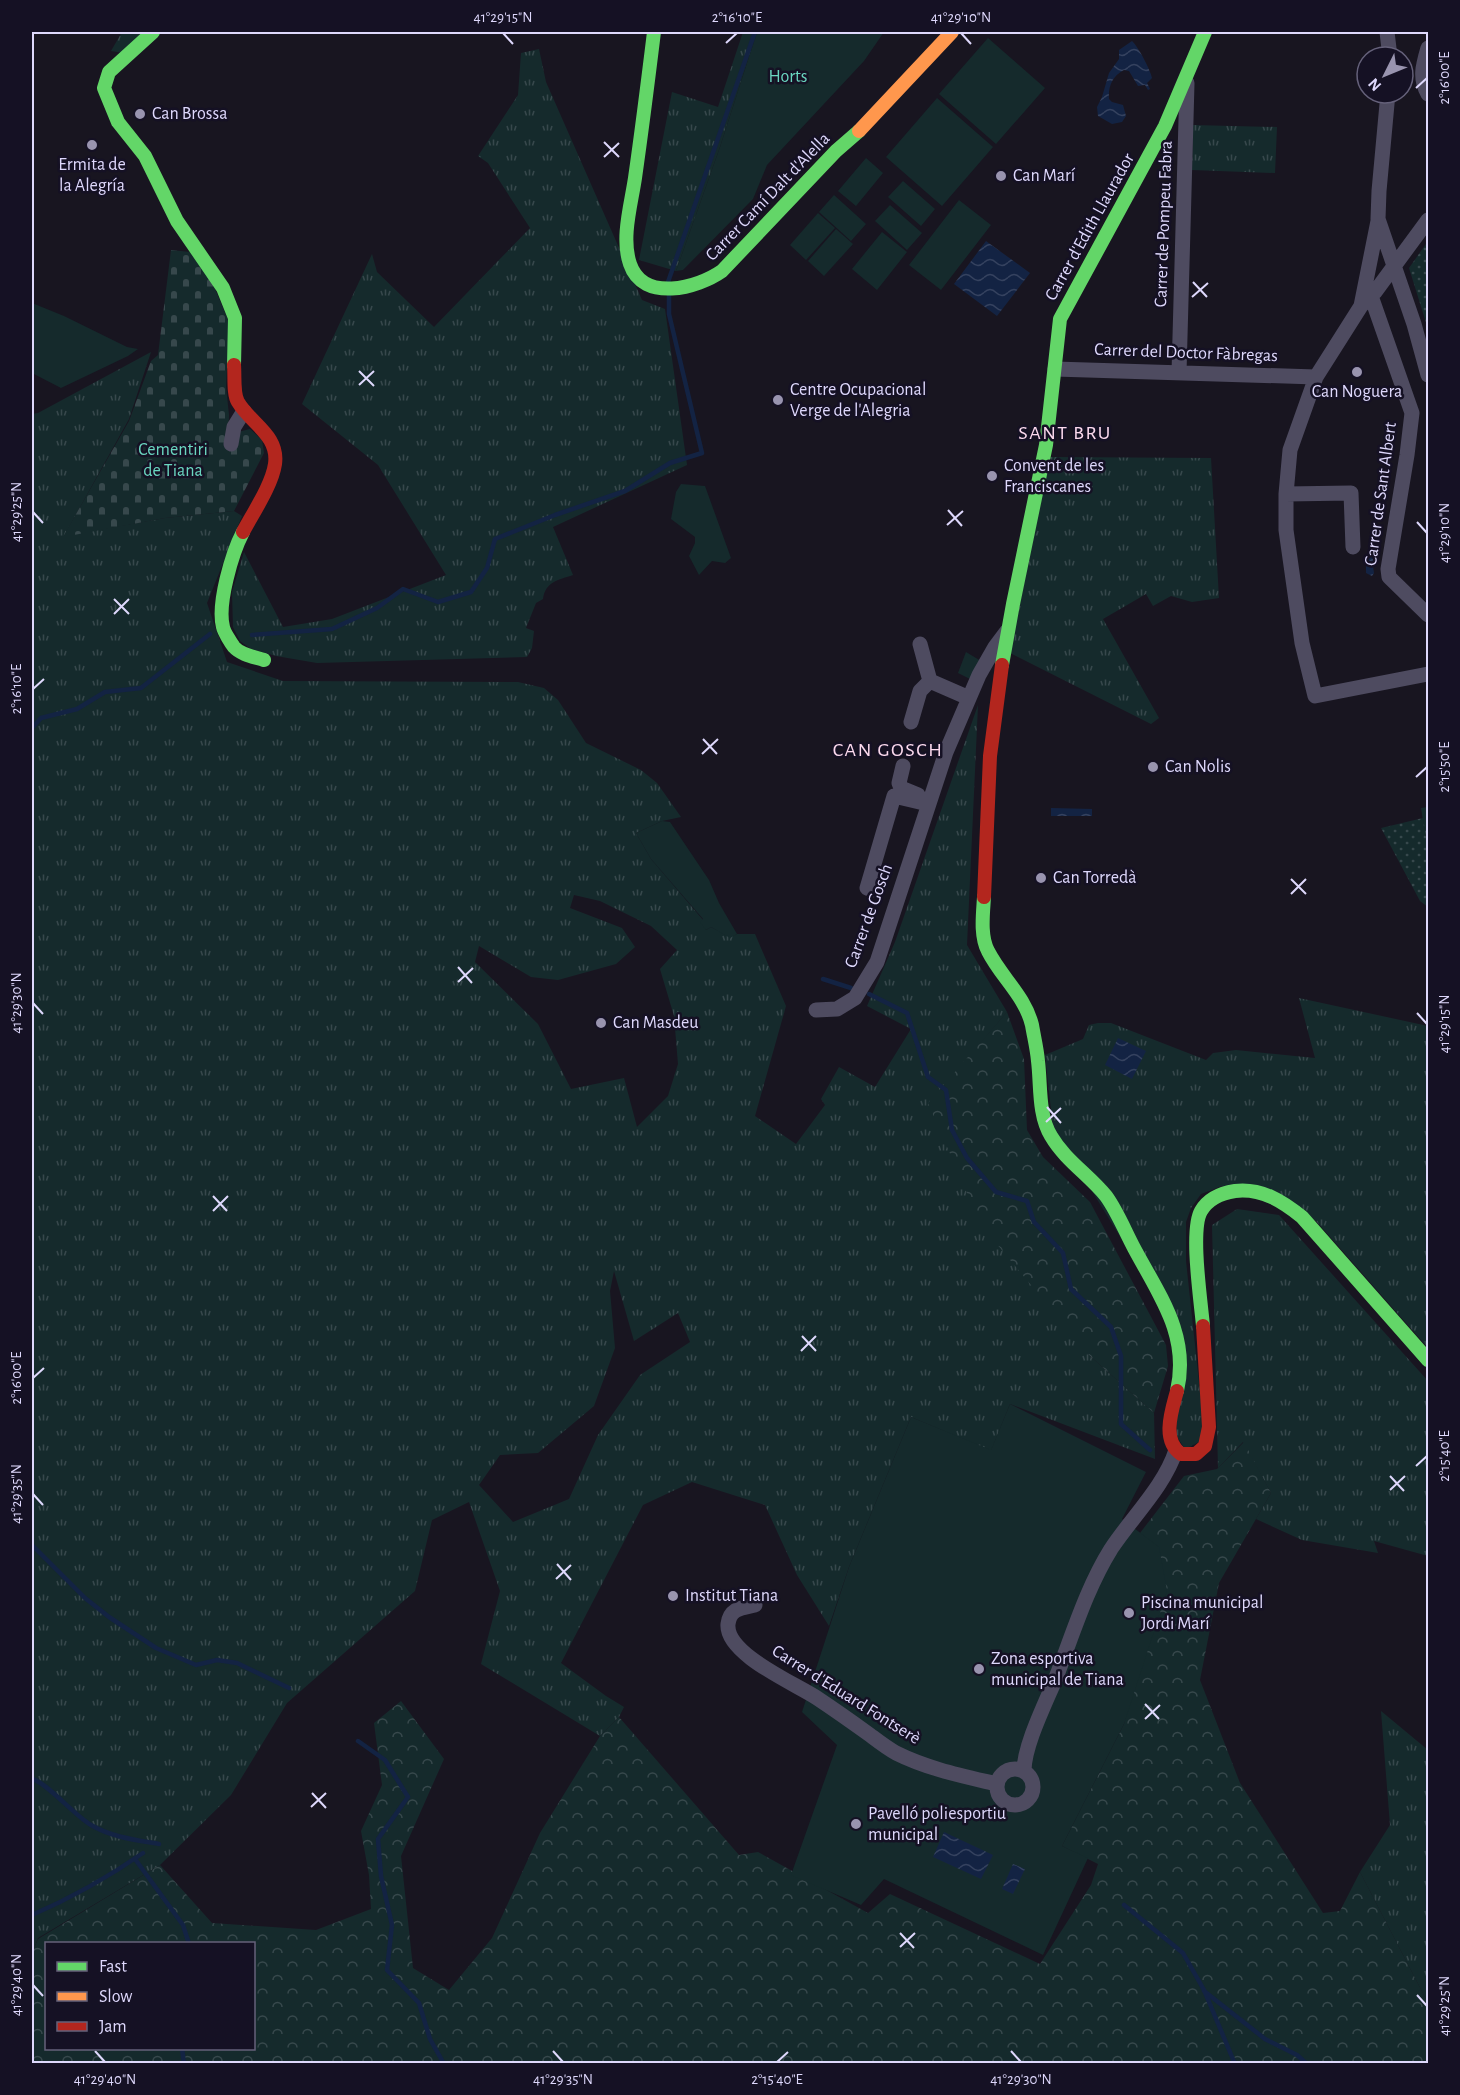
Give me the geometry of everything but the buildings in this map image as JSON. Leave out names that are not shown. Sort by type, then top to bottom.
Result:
[{"type":"street","points":[[153,32],[109,72],[104,88],[118,122],[145,156],[177,221],[224,288],[235,318],[237,401],[269,437],[273,446],[275,465],[267,486],[237,543],[224,590],[223,627],[235,648],[264,660]]},
{"type":"street","name":"Carrer Camí Dalt d'Alella","points":[[654,32],[627,249],[628,261],[642,280],[656,286],[676,289],[702,284],[729,266],[836,151],[867,124],[952,32]]},
{"type":"street","name":"Carrer d'Edith Llaurador","points":[[1176,1450],[1170,1440],[1170,1428],[1181,1361],[1172,1319],[1108,1199],[1090,1177],[1063,1155],[1049,1134],[1042,1109],[1031,1022],[1016,990],[988,951],[984,938],[983,916],[990,756],[998,691],[1046,445],[1060,320],[1165,126],[1205,32]]},
{"type":"street","points":[[1428,48],[1422,72],[1422,83],[1428,94]]},
{"type":"street","name":"Carrer de Pompeu Fabra","points":[[1179,373],[1187,77]]},
{"type":"street","points":[[1366,301],[1378,219],[1387,105]]},
{"type":"street","points":[[1378,219],[1414,324],[1428,375]]},
{"type":"street","points":[[1428,220],[1366,301],[1316,377],[1290,450],[1286,494],[1286,530],[1297,615],[1315,696],[1428,674]]},
{"type":"street","name":"Carrer de Sant Albert","points":[[1366,301],[1412,413],[1388,569],[1389,577],[1428,615]]},
{"type":"street","name":"Carrer del Doctor Fàbregas","points":[[1055,369],[1316,377]]},
{"type":"street","points":[[231,444],[234,427],[244,411]]},
{"type":"street","points":[[1286,494],[1351,493],[1353,547]]},
{"type":"street","name":"Carrer de Gosch","points":[[816,1010],[837,1009],[855,998],[877,962],[946,752],[984,666],[1009,628]]},
{"type":"street","points":[[920,644],[930,681]]},
{"type":"street","points":[[930,681],[969,698]]},
{"type":"street","points":[[911,722],[920,691],[930,681]]},
{"type":"street","points":[[903,766],[899,783],[902,788],[929,801]]},
{"type":"street","name":"Carrer de Gosch","points":[[867,888],[894,796],[929,801]]},
{"type":"street","points":[[1024,1771],[1037,1724],[1096,1576],[1119,1537],[1169,1470],[1176,1450],[1187,1455],[1199,1452],[1207,1443],[1209,1414],[1196,1234],[1201,1210],[1210,1200],[1235,1191],[1263,1193],[1288,1206],[1302,1217],[1428,1360]]},
{"type":"street","name":"Carrer d'Eduard Fontserè","points":[[755,1605],[739,1608],[730,1617],[728,1623],[728,1630],[733,1641],[749,1656],[822,1701],[894,1752],[931,1768],[997,1784]]},
{"type":"street","points":[[1014,1768],[1029,1774],[1034,1787],[1029,1799],[1022,1804],[1010,1804],[999,1796],[997,1784],[999,1778],[1014,1768]]},
{"type":"green space","points":[[122,32],[146,32],[124,53],[111,51]]},
{"type":"green space","points":[[743,32],[757,32],[720,147],[676,271],[639,260],[672,92],[718,107]]},
{"type":"green space","name":"Horts","points":[[757,32],[884,32],[864,61],[767,165],[753,199],[683,270],[676,271],[720,147]]},
{"type":"green space","points":[[988,38],[1045,88],[996,144],[939,94]]},
{"type":"green space","points":[[539,49],[546,82],[642,300],[665,309],[687,465],[553,527],[573,575],[549,585],[543,599],[536,603],[526,628],[534,631],[532,648],[527,657],[317,663],[251,649],[240,641],[233,627],[232,592],[244,552],[283,627],[332,619],[446,575],[378,465],[302,404],[372,254],[377,272],[434,327],[530,228],[488,163],[478,156],[518,95],[521,53]]},
{"type":"green space","points":[[937,98],[993,147],[942,206],[886,157]]},
{"type":"green space","points":[[1193,125],[1277,127],[1275,173],[1192,170]]},
{"type":"green space","points":[[866,158],[883,173],[856,206],[838,191]]},
{"type":"green space","points":[[903,181],[935,209],[921,226],[888,197]]},
{"type":"green space","points":[[834,195],[866,224],[851,241],[819,212]]},
{"type":"green space","points":[[959,200],[991,225],[941,290],[909,265]]},
{"type":"green space","points":[[890,205],[922,233],[907,250],[875,221]]},
{"type":"green space","points":[[818,213],[835,228],[806,260],[790,245]]},
{"type":"green space","points":[[836,229],[853,244],[824,276],[808,261]]},
{"type":"green space","points":[[882,232],[907,252],[877,290],[852,269]]},
{"type":"green space","points":[[1428,241],[1428,329],[1409,268]]},
{"type":"green space","name":"Cementiri de Tiana","points":[[171,250],[190,252],[213,284],[229,322],[226,387],[229,415],[228,443],[238,432],[250,429],[262,440],[264,453],[234,511],[165,518],[63,537],[129,421],[151,361],[158,355]]},
{"type":"green space","points":[[32,303],[127,347],[138,349],[61,388],[32,373]]},
{"type":"green space","points":[[151,352],[129,419],[64,536],[165,518],[234,511],[242,516],[207,603],[227,662],[283,681],[518,682],[544,688],[558,700],[586,743],[641,770],[657,783],[681,817],[662,821],[636,833],[651,859],[703,920],[706,930],[711,927],[730,937],[737,934],[755,934],[786,1006],[755,1116],[796,1144],[825,1105],[821,1099],[839,1067],[875,1087],[911,1029],[867,1006],[895,942],[978,705],[967,945],[1007,1012],[929,1104],[1090,1356],[1154,1413],[1155,1459],[1010,1404],[991,1451],[911,1417],[849,1567],[829,1626],[797,1575],[765,1505],[692,1482],[643,1505],[561,1663],[624,1707],[619,1717],[600,1736],[481,1664],[500,1591],[469,1502],[432,1520],[415,1591],[287,1703],[231,1795],[160,1865],[38,1938],[32,1953],[32,414],[38,413]],"holes":[[[574,895],[600,901],[651,926],[677,950],[660,969],[674,1016],[678,1064],[668,1096],[637,1127],[624,1078],[571,1089],[538,1024],[475,962],[479,946],[531,977],[558,980],[616,964],[635,947],[622,928],[570,908]],[[614,1271],[634,1341],[678,1313],[690,1342],[640,1375],[598,1435],[569,1499],[513,1522],[479,1485],[500,1455],[538,1453],[594,1406],[615,1348],[610,1291]]]},
{"type":"green space","points":[[1050,457],[1211,458],[1219,598],[1192,602],[1171,596],[1153,606],[1146,594],[1103,619],[1159,718],[1151,724],[1010,653]]},
{"type":"green space","points":[[681,484],[705,486],[731,558],[725,563],[712,561],[699,575],[689,556],[695,543],[695,537],[671,519],[676,492]]},
{"type":"green space","points":[[966,652],[981,661],[972,680],[958,673]]},
{"type":"green space","points":[[1428,807],[1428,850],[1421,808]]},
{"type":"green space","points":[[1423,818],[1428,850],[1428,907],[1420,901],[1381,828]]},
{"type":"green space","points":[[662,821],[670,822],[709,880],[737,934],[730,938],[711,927],[706,930],[700,922],[703,919],[651,859],[636,833]]},
{"type":"green space","points":[[1299,998],[1428,1026],[1428,1348],[1316,1221],[1222,1186],[1201,1194],[1191,1208],[1186,1222],[1186,1261],[1204,1429],[1201,1441],[1185,1449],[1176,1435],[1181,1335],[1053,1128],[1045,1055],[1083,1039],[1089,1025],[1111,1023],[1206,1060],[1213,1053],[1236,1050],[1315,1058]]},
{"type":"green space","points":[[1007,1012],[1024,1059],[1027,1130],[1043,1157],[1090,1202],[1166,1345],[1168,1366],[1154,1413],[1090,1356],[981,1225],[928,1103]]},
{"type":"green space","points":[[1237,1209],[1279,1215],[1428,1381],[1428,1556],[1374,1541],[1378,1553],[1302,1540],[1256,1519],[1271,1493],[1243,1442],[1218,1468],[1212,1225]]},
{"type":"green space","name":"Zona esportiva municipal de Tiana","points":[[1010,1404],[1146,1472],[1122,1519],[1159,1547],[1167,1591],[1124,1724],[1062,1846],[1088,1858],[1043,1955],[884,1879],[861,1905],[791,1875],[837,1745],[802,1712],[849,1567],[911,1417],[991,1450]]},
{"type":"green space","points":[[1244,1442],[1271,1493],[1219,1583],[1200,1680],[1240,1783],[1323,1913],[1340,1911],[1360,1872],[1428,2003],[1428,2064],[32,2064],[32,1953],[38,1939],[160,1865],[212,1923],[316,1930],[371,1909],[369,1875],[361,1831],[382,1785],[374,1723],[401,1701],[444,1759],[401,1856],[413,1968],[449,1990],[492,1938],[540,1833],[600,1736],[619,1717],[739,1855],[758,1852],[868,1913],[890,1894],[1040,1964],[1091,1885],[1098,1864],[1062,1846],[1124,1724],[1159,1548],[1140,1533],[1184,1476],[1217,1469]]},
{"type":"green space","points":[[1381,1711],[1428,1750],[1428,2003],[1360,1872],[1390,1825]]},
{"type":"water","points":[[1132,41],[1141,53],[1151,75],[1152,78],[1147,83],[1150,89],[1148,90],[1145,85],[1138,86],[1129,71],[1124,70],[1116,75],[1110,86],[1109,99],[1123,105],[1126,116],[1122,122],[1112,124],[1098,116],[1097,107],[1109,73],[1119,59],[1119,50]]},
{"type":"water","points":[[986,241],[1030,273],[997,316],[954,284]]},
{"type":"water","points":[[1370,554],[1375,559],[1372,576],[1366,573],[1366,556]]},
{"type":"water","points":[[1051,808],[1092,809],[1092,816],[1051,816]]},
{"type":"water","points":[[1118,1038],[1146,1051],[1132,1079],[1105,1065]]},
{"type":"water","points":[[944,1832],[993,1855],[981,1879],[933,1857]]},
{"type":"water","points":[[1013,1864],[1025,1869],[1013,1894],[1002,1889]]},
{"type":"waterway","points":[[668,282],[755,32]]},
{"type":"waterway","points":[[252,635],[332,629],[377,608],[403,589],[438,602],[471,592],[487,568],[495,539],[625,491],[670,463],[702,453],[669,314],[669,293]]},
{"type":"waterway","points":[[32,728],[41,718],[77,709],[105,692],[141,688],[210,634]]},
{"type":"waterway","points":[[823,979],[851,988]]},
{"type":"waterway","points":[[869,994],[907,1013],[928,1077],[946,1090],[952,1130],[967,1158],[996,1192],[1027,1201],[1034,1222],[1063,1253],[1071,1289],[1111,1327],[1121,1356],[1121,1424],[1150,1450]]},
{"type":"waterway","points":[[32,1545],[85,1598],[156,1648],[196,1665],[217,1660],[237,1663],[289,1688]]},
{"type":"waterway","points":[[358,1741],[385,1760],[408,1797],[378,1839],[381,1876],[392,1925],[387,1970],[419,2003],[430,2039],[444,2064]]},
{"type":"waterway","points":[[32,1779],[38,1781],[91,1825],[124,1838],[159,1844]]},
{"type":"waterway","points":[[32,1915],[89,1887],[143,1853]]},
{"type":"waterway","points":[[135,1859],[183,1925],[188,1942]]},
{"type":"waterway","points":[[1124,1905],[1183,1953],[1204,1990],[1235,2064]]},
{"type":"waterway","points":[[1204,1991],[1265,2039],[1297,2055],[1307,2064]]},
{"type":"waterway","points":[[182,2050],[184,2064]]},
{"type":"tunnel","points":[[867,888],[886,893]]},
{"type":"traffic: fast","points":[[153,32],[109,72],[104,88],[118,122],[145,156],[177,221],[223,288],[235,318],[234,365]]},
{"type":"traffic: fast","points":[[654,32],[626,243],[630,264],[637,276],[646,284],[658,288],[686,287],[722,271],[836,151],[859,131]]},
{"type":"traffic: fast","points":[[1002,665],[1046,445],[1060,319],[1165,126],[1205,32]]},
{"type":"traffic: fast","points":[[243,532],[234,552],[224,592],[223,627],[237,650],[264,660]]},
{"type":"traffic: fast","points":[[984,897],[985,945],[1024,1005],[1032,1025],[1038,1056],[1042,1109],[1047,1128],[1063,1153],[1106,1196],[1162,1299],[1176,1334],[1179,1352],[1180,1371],[1177,1391]]},
{"type":"traffic: fast","points":[[1203,1326],[1196,1249],[1196,1234],[1201,1211],[1207,1203],[1220,1195],[1235,1191],[1254,1192],[1279,1201],[1302,1217],[1428,1360]]},
{"type":"traffic: slow","points":[[859,131],[952,32]]},
{"type":"traffic: jam","points":[[234,365],[236,399],[268,437],[275,454],[275,464],[270,481],[243,532]]},
{"type":"traffic: jam","points":[[984,897],[990,756],[1002,665]]},
{"type":"traffic: jam","points":[[1177,1391],[1170,1424],[1171,1441],[1181,1454],[1196,1454],[1205,1446],[1209,1427],[1203,1326]]},
{"type":"place","name":"Can Brossa","points":[[140,114]]},
{"type":"place","name":"Ermita de la Alegría","points":[[92,145]]},
{"type":"place","name":"Can Marí","points":[[1001,176]]},
{"type":"place","name":"Can Noguera","points":[[1357,372]]},
{"type":"place","name":"Centre Ocupacional Verge de l'Alegria","points":[[778,400]]},
{"type":"place","name":"Convent de les Franciscanes","points":[[992,476]]},
{"type":"place","name":"Can Nolis","points":[[1153,767]]},
{"type":"place","name":"Can Torredà","points":[[1041,878]]},
{"type":"place","name":"Can Masdeu","points":[[601,1023]]},
{"type":"place","name":"Institut Tiana","points":[[673,1596]]},
{"type":"place","name":"Piscina municipal Jordi Marí","points":[[1129,1613]]},
{"type":"place","name":"Zona esportiva municipal de Tiana","points":[[979,1669]]},
{"type":"place","name":"Pavelló poliesportiu municipal","points":[[856,1824]]},
{"type":"district","name":"SANT BRU","points":[[1065,433]]},
{"type":"district","name":"CAN GOSCH","points":[[888,750]]}]
